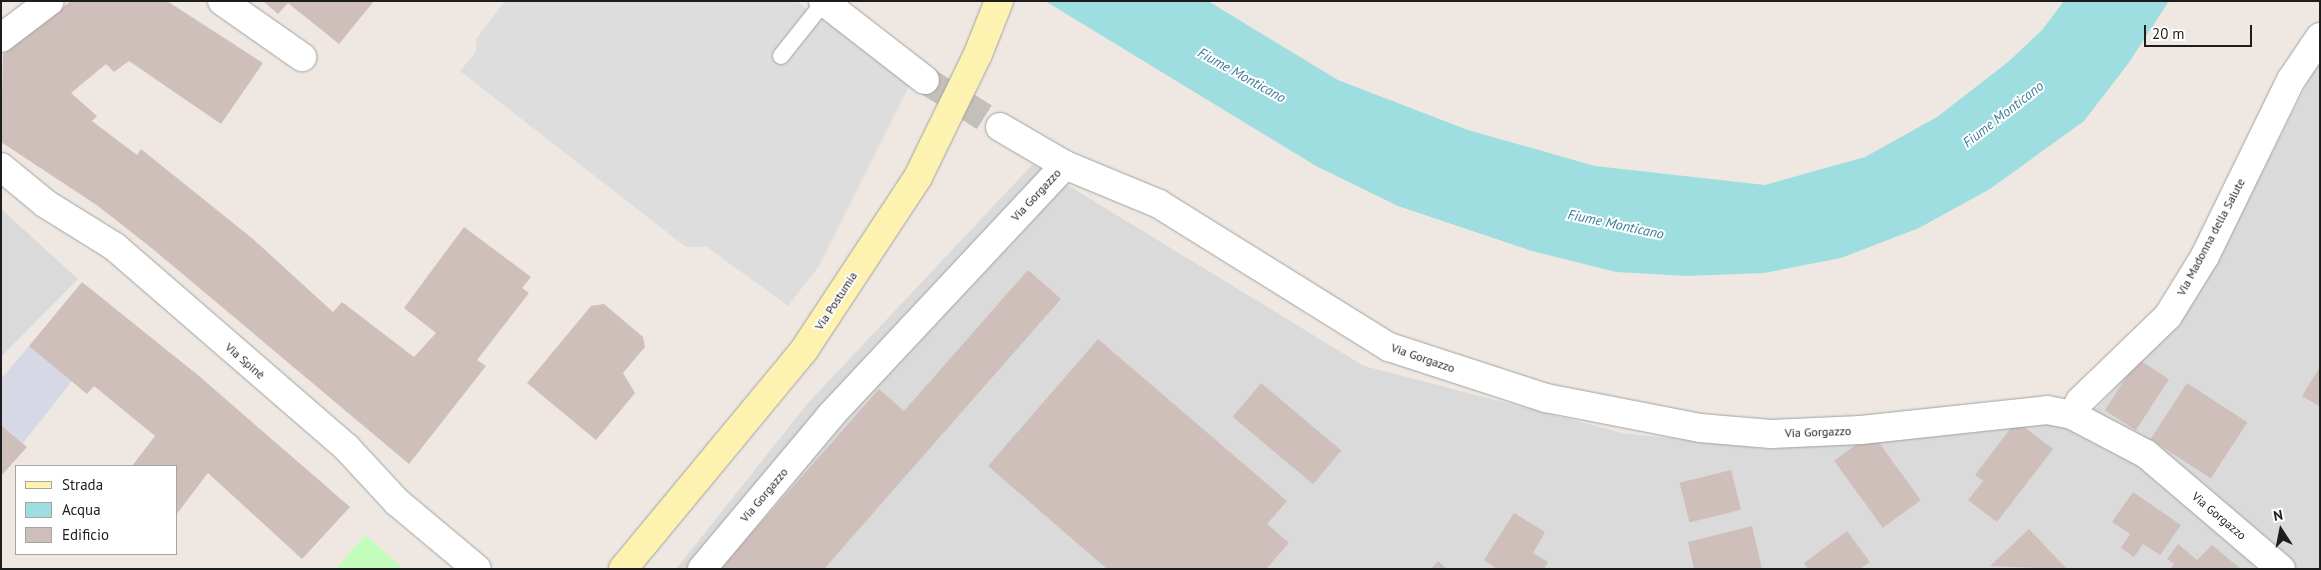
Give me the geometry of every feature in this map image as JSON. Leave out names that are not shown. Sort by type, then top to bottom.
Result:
[{"type":"main road","name":"Via Postumia","points":[[623,569],[804,350],[918,177],[988,30],[999,1]]},
{"type":"street","points":[[1,38],[50,1]]},
{"type":"street","points":[[222,1],[302,57]]},
{"type":"street","points":[[823,2],[925,80]]},
{"type":"street","name":"Via Madonna della Salute","points":[[2072,415],[2080,401],[2168,316],[2204,256],[2291,80],[2320,37]]},
{"type":"street","points":[[1000,127],[1065,165]]},
{"type":"street","name":"Via Gorgazzo","points":[[702,569],[830,415],[1065,165],[1158,204],[1388,347],[1546,398],[1700,428],[1771,434],[1862,430],[2047,410],[2072,415],[2146,454],[2281,569]]},
{"type":"street","name":"Via Spinè","points":[[1,167],[46,204],[115,248],[346,447],[397,502],[477,569]]},
{"type":"lane","points":[[781,56],[823,2]]},
{"type":"shaded area","points":[[505,1],[796,1],[911,82],[819,266],[788,306],[707,247],[686,247],[460,71],[476,52],[476,39]]},
{"type":"shaded area","points":[[2320,59],[2320,569],[676,569],[808,403],[1033,164],[1364,366],[1623,433],[1769,449],[1908,436],[2092,413],[2195,301]]},
{"type":"shaded area","points":[[1,209],[78,279],[1,357]]},
{"type":"shaded area","points":[[29,346],[72,381],[23,443],[1,425],[1,379]]},
{"type":"green space","points":[[365,535],[404,569],[336,569]]},
{"type":"water","name":"Fiume Monticano","points":[[1045,1],[1208,1],[1338,80],[1468,130],[1595,166],[1765,185],[1865,157],[1937,117],[2008,62],[2042,30],[2064,1],[2169,1],[2128,64],[2084,121],[1990,189],[1919,228],[1841,258],[1764,273],[1687,276],[1616,272],[1532,251],[1398,206],[1316,166]]},
{"type":"building","points":[[71,1],[167,1],[263,63],[221,124],[129,61],[114,72],[106,64],[71,93],[97,116],[92,121],[137,155],[141,149],[253,239],[333,312],[342,302],[414,357],[436,333],[404,308],[464,227],[531,277],[522,288],[529,293],[477,360],[486,366],[409,464],[154,250],[98,206],[1,142],[3,54]]},
{"type":"building","points":[[263,1],[374,1],[339,44],[288,3],[278,14]]},
{"type":"building","points":[[1028,270],[1061,299],[824,569],[720,569],[879,389],[904,411]]},
{"type":"building","points":[[82,282],[199,376],[350,507],[302,559],[208,473],[178,512],[178,465],[133,465],[155,436],[94,386],[87,394],[29,346]]},
{"type":"building","points":[[604,304],[643,337],[645,347],[623,373],[635,393],[596,440],[527,383],[591,306]]},
{"type":"building","points":[[1098,339],[1287,501],[1267,524],[1289,543],[1266,569],[1107,569],[988,466]]},
{"type":"building","points":[[2138,359],[2169,379],[2136,430],[2105,410]]},
{"type":"building","points":[[2320,367],[2320,407],[2302,396]]},
{"type":"building","points":[[1261,383],[1341,450],[1313,484],[1233,417]]},
{"type":"building","points":[[2187,383],[2247,422],[2211,478],[2151,439]]},
{"type":"building","points":[[2016,421],[2053,449],[1997,522],[1968,500],[1983,481],[1975,475]]},
{"type":"building","points":[[1,425],[27,447],[1,476]]},
{"type":"building","points":[[1872,433],[1921,500],[1883,528],[1834,461]]},
{"type":"building","points":[[1731,470],[1741,510],[1689,523],[1680,483]]},
{"type":"building","points":[[2133,492],[2181,525],[2160,555],[2143,544],[2134,557],[2121,548],[2130,534],[2112,522]]},
{"type":"building","points":[[1514,513],[1545,532],[1533,553],[1548,562],[1544,569],[1497,569],[1484,560]]},
{"type":"building","points":[[1752,526],[1762,569],[1694,569],[1688,542]]},
{"type":"building","points":[[2029,529],[2066,568],[2065,569],[1990,566]]},
{"type":"building","points":[[1847,531],[1870,562],[1860,569],[1808,569],[1804,563]]},
{"type":"building","points":[[2178,544],[2197,560],[2212,545],[2241,569],[2170,569],[2174,564],[2167,559]]},
{"type":"building","points":[[1438,561],[1447,569],[1431,569]]},
{"type":"tunnel","points":[[925,80],[1000,127]]}]
